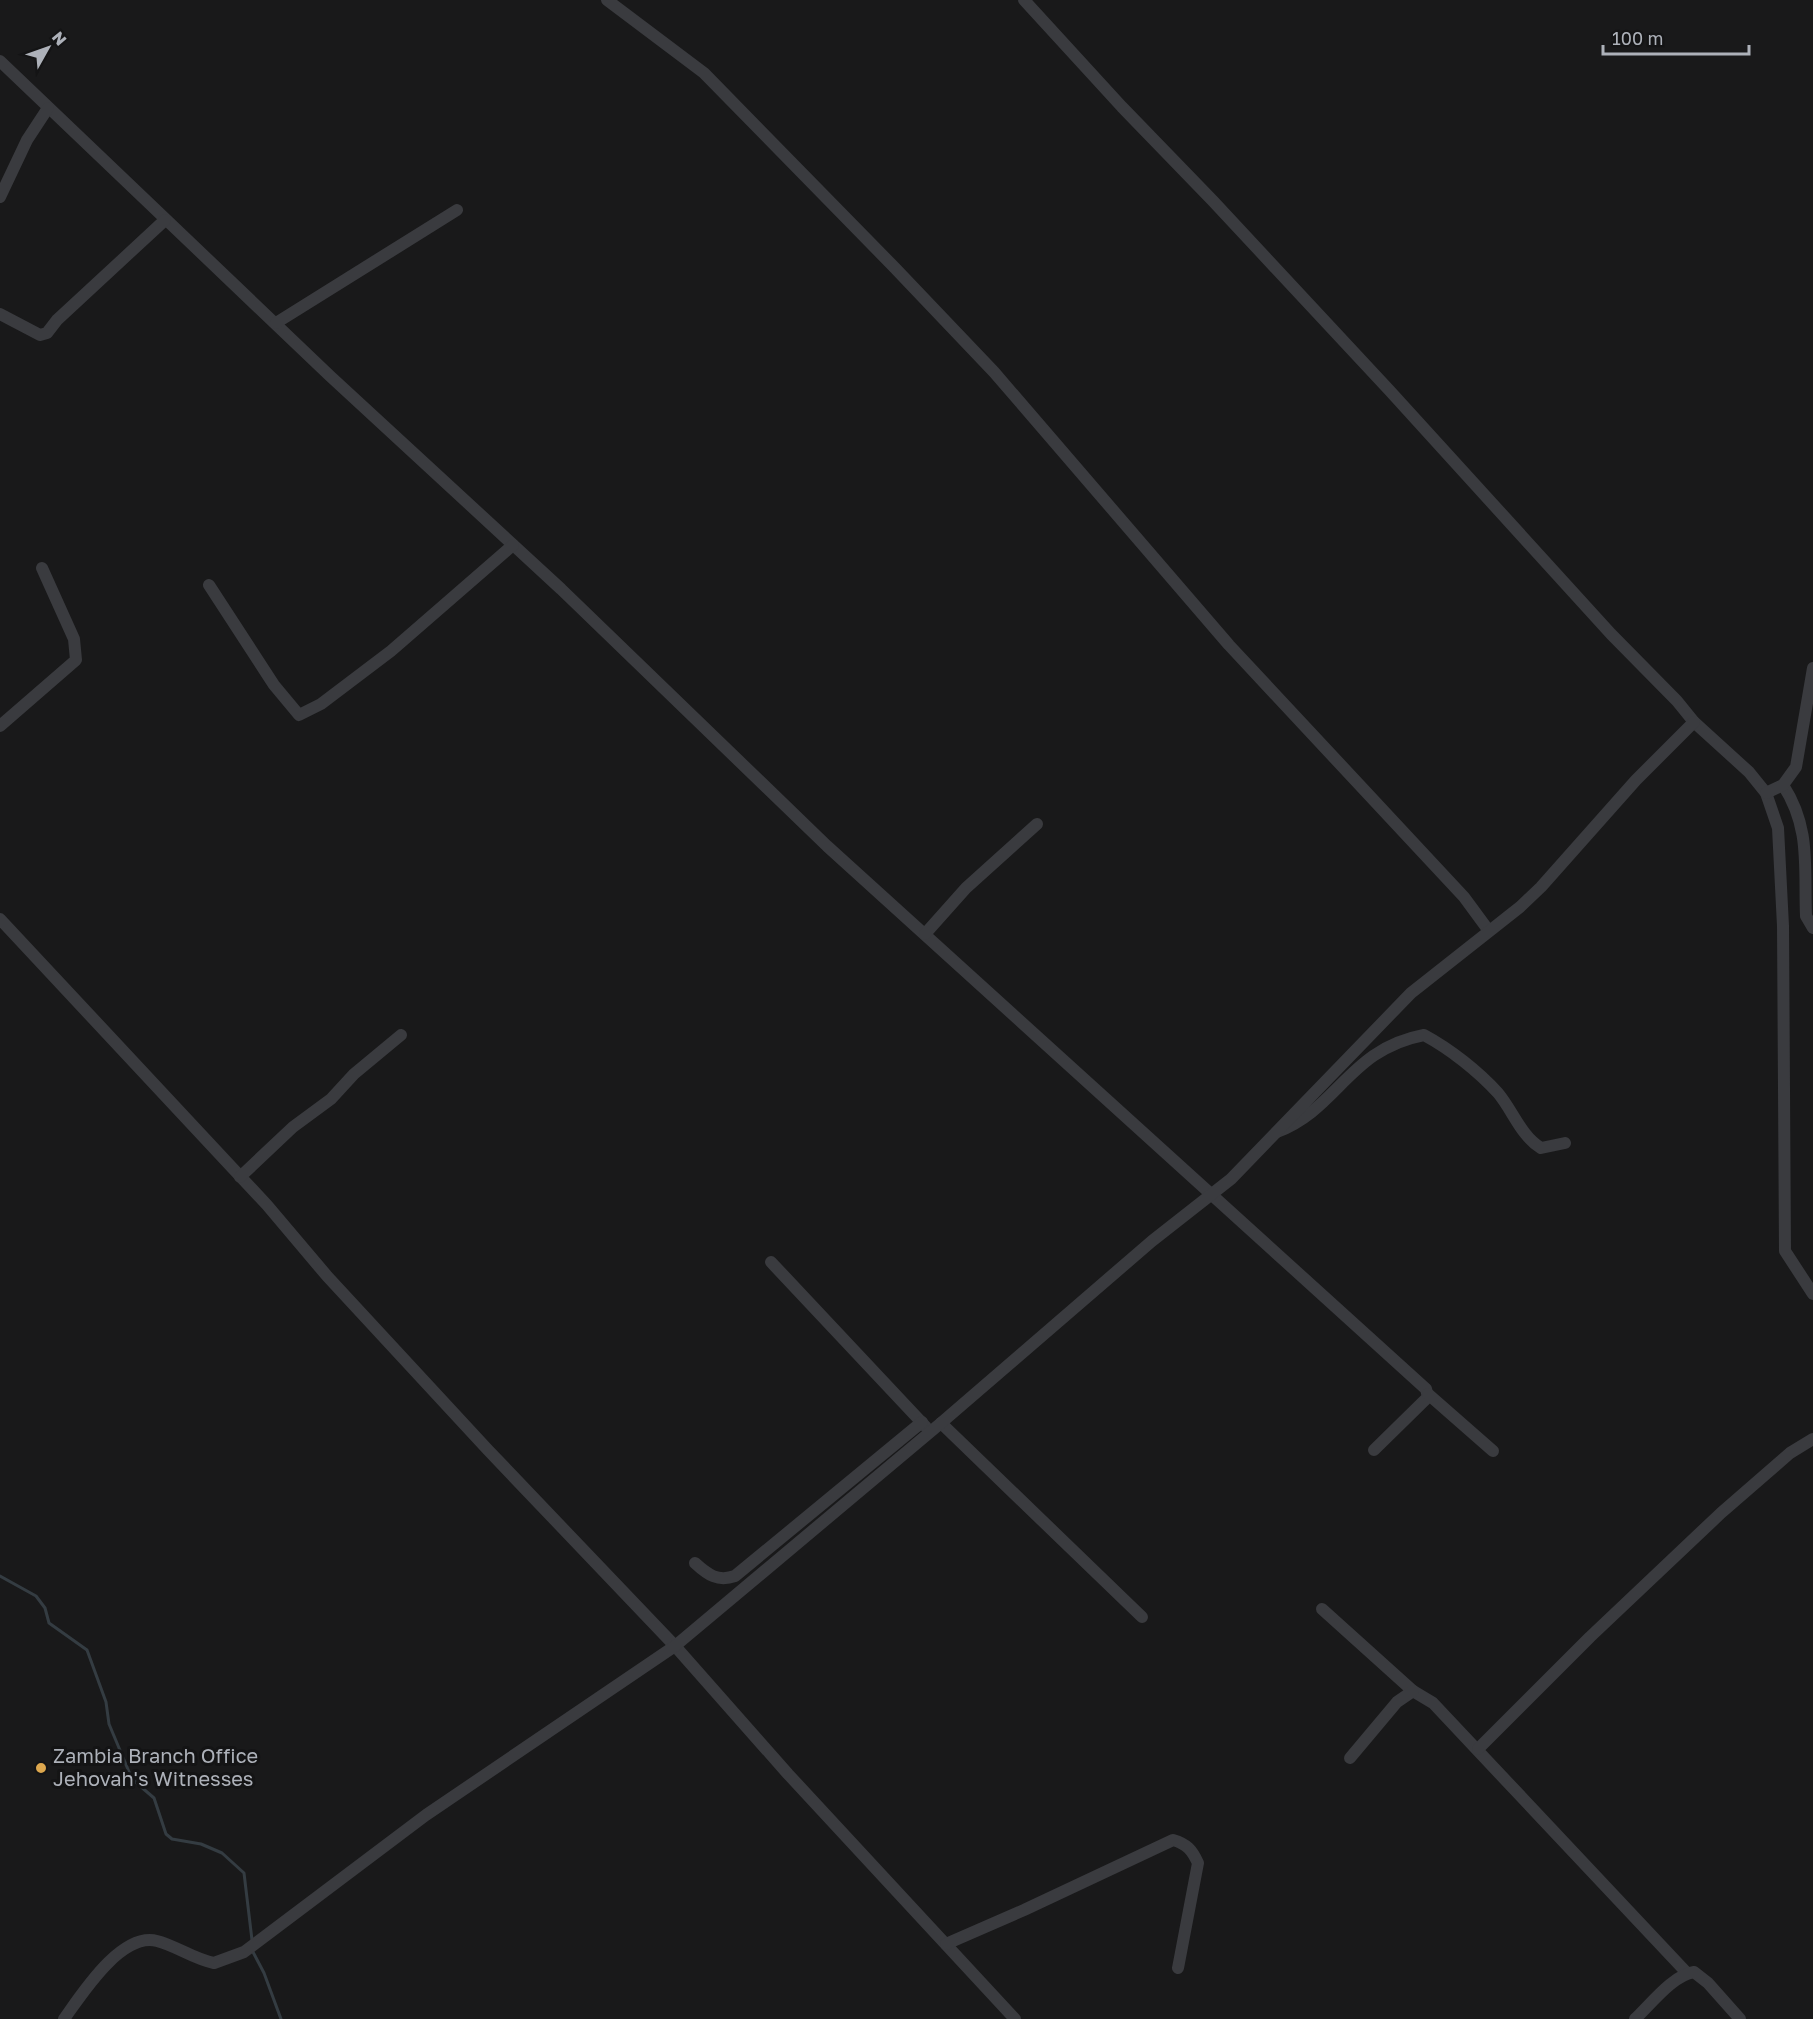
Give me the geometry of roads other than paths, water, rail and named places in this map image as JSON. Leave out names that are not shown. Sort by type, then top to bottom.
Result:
[{"type":"street","points":[[607,0],[704,73],[994,372],[1229,645],[1464,897],[1489,931]]},
{"type":"street","points":[[1024,0],[1382,383],[1694,722],[1749,772],[1766,793],[1778,828],[1784,926],[1785,1251],[1813,1294]]},
{"type":"street","points":[[0,61],[165,220],[756,774],[827,846],[1493,1451]]},
{"type":"street","points":[[0,197],[27,140],[48,108]]},
{"type":"street","points":[[276,323],[457,210]]},
{"type":"street","points":[[0,314],[40,335],[47,333],[57,320],[97,281],[165,220]]},
{"type":"street","points":[[209,585],[274,685],[299,715],[321,704],[391,651],[513,545]]},
{"type":"street","points":[[0,726],[76,660],[78,652],[74,639],[42,568]]},
{"type":"street","points":[[1766,793],[1783,784],[1796,767],[1813,668]]},
{"type":"street","points":[[64,2019],[103,1969],[120,1953],[141,1940],[165,1944],[214,1963],[244,1952],[426,1815],[675,1646],[931,1432],[1152,1241],[1231,1179],[1411,993],[1489,931],[1540,886],[1636,780],[1694,722]]},
{"type":"street","points":[[1783,784],[1803,827],[1806,916],[1813,928]]},
{"type":"street","points":[[925,934],[966,888],[1037,824]]},
{"type":"street","points":[[0,920],[240,1177],[327,1276],[496,1458],[675,1646],[788,1774],[1015,2019]]},
{"type":"street","points":[[240,1177],[293,1127],[331,1099],[354,1074],[401,1035]]},
{"type":"street","points":[[1273,1134],[1305,1119],[1349,1075],[1381,1049],[1396,1041],[1424,1035],[1448,1050],[1497,1093],[1532,1142],[1541,1148],[1565,1143]]},
{"type":"street","points":[[771,1262],[931,1432]]},
{"type":"street","points":[[1374,1450],[1428,1394]]},
{"type":"street","points":[[695,1563],[717,1578],[725,1579],[735,1576],[922,1422]]},
{"type":"street","points":[[941,1423],[1142,1617]]},
{"type":"street","points":[[1478,1749],[1590,1637],[1721,1513],[1790,1453],[1813,1439]]},
{"type":"street","points":[[1322,1609],[1413,1691],[1432,1702],[1687,1973]]},
{"type":"street","points":[[1350,1758],[1397,1702],[1413,1691]]},
{"type":"street","points":[[946,1944],[1024,1911],[1173,1840],[1183,1843],[1192,1851],[1198,1863],[1178,1968]]},
{"type":"street","points":[[1635,2019],[1687,1973],[1694,1972],[1701,1976],[1740,2019]]},
{"type":"waterway","points":[[0,1576],[36,1596],[45,1608],[49,1623],[87,1650],[106,1702],[109,1724],[132,1779],[154,1798],[166,1834],[172,1839],[201,1844],[222,1853],[244,1873],[252,1940]]},
{"type":"waterway","points":[[253,1952],[264,1973],[281,2019]]},
{"type":"place","name":"Zambia Branch Office Jehovah's Witnesses","points":[[41,1768]]}]
